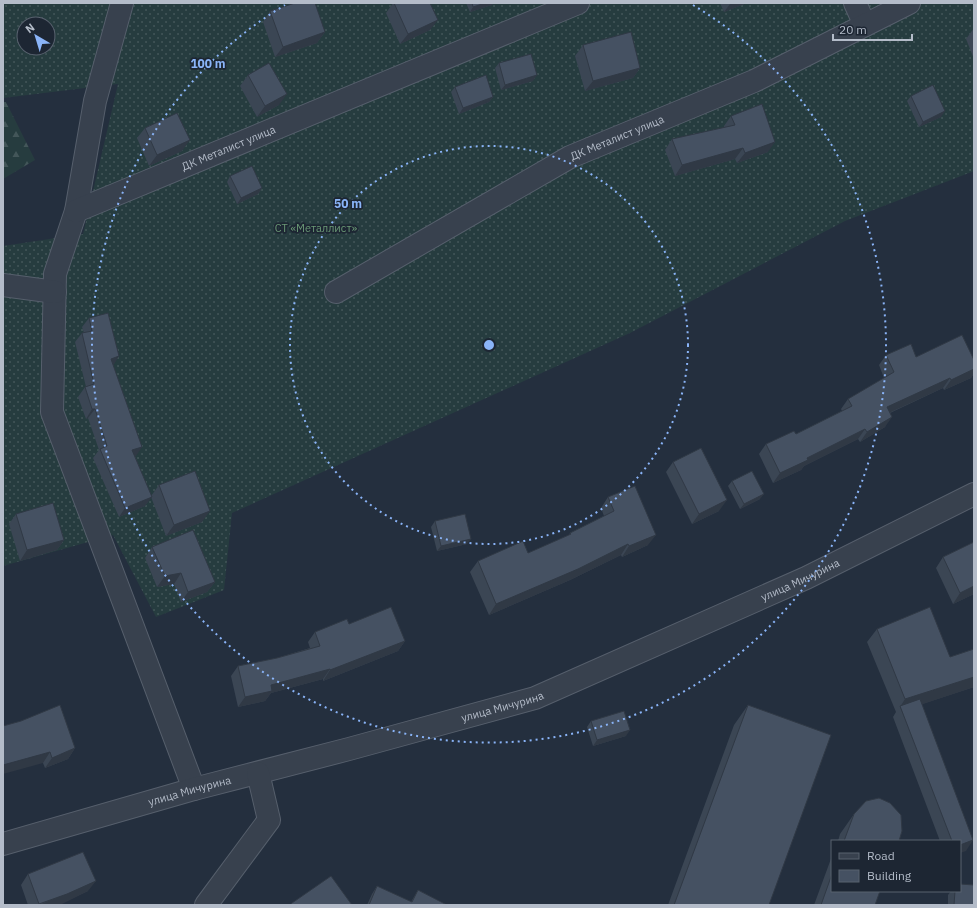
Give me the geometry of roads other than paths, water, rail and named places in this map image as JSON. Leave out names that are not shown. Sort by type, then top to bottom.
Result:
[{"type":"street","points":[[122,3],[95,101],[76,211],[55,274],[52,412],[194,789]]},
{"type":"street","name":"ДК Металист улица","points":[[76,211],[578,3]]},
{"type":"street","points":[[855,3],[865,25]]},
{"type":"street","name":"ДК Металист улица","points":[[336,292],[570,157],[754,81],[909,3]]},
{"type":"street","points":[[3,285],[55,292]]},
{"type":"street","name":"улица Мичурина","points":[[3,844],[194,789],[349,749],[535,698],[806,578],[974,494]]},
{"type":"street","points":[[206,905],[270,820],[258,773]]},
{"type":"park label","name":"СТ «Металлист»","points":[[316,228]]}]
